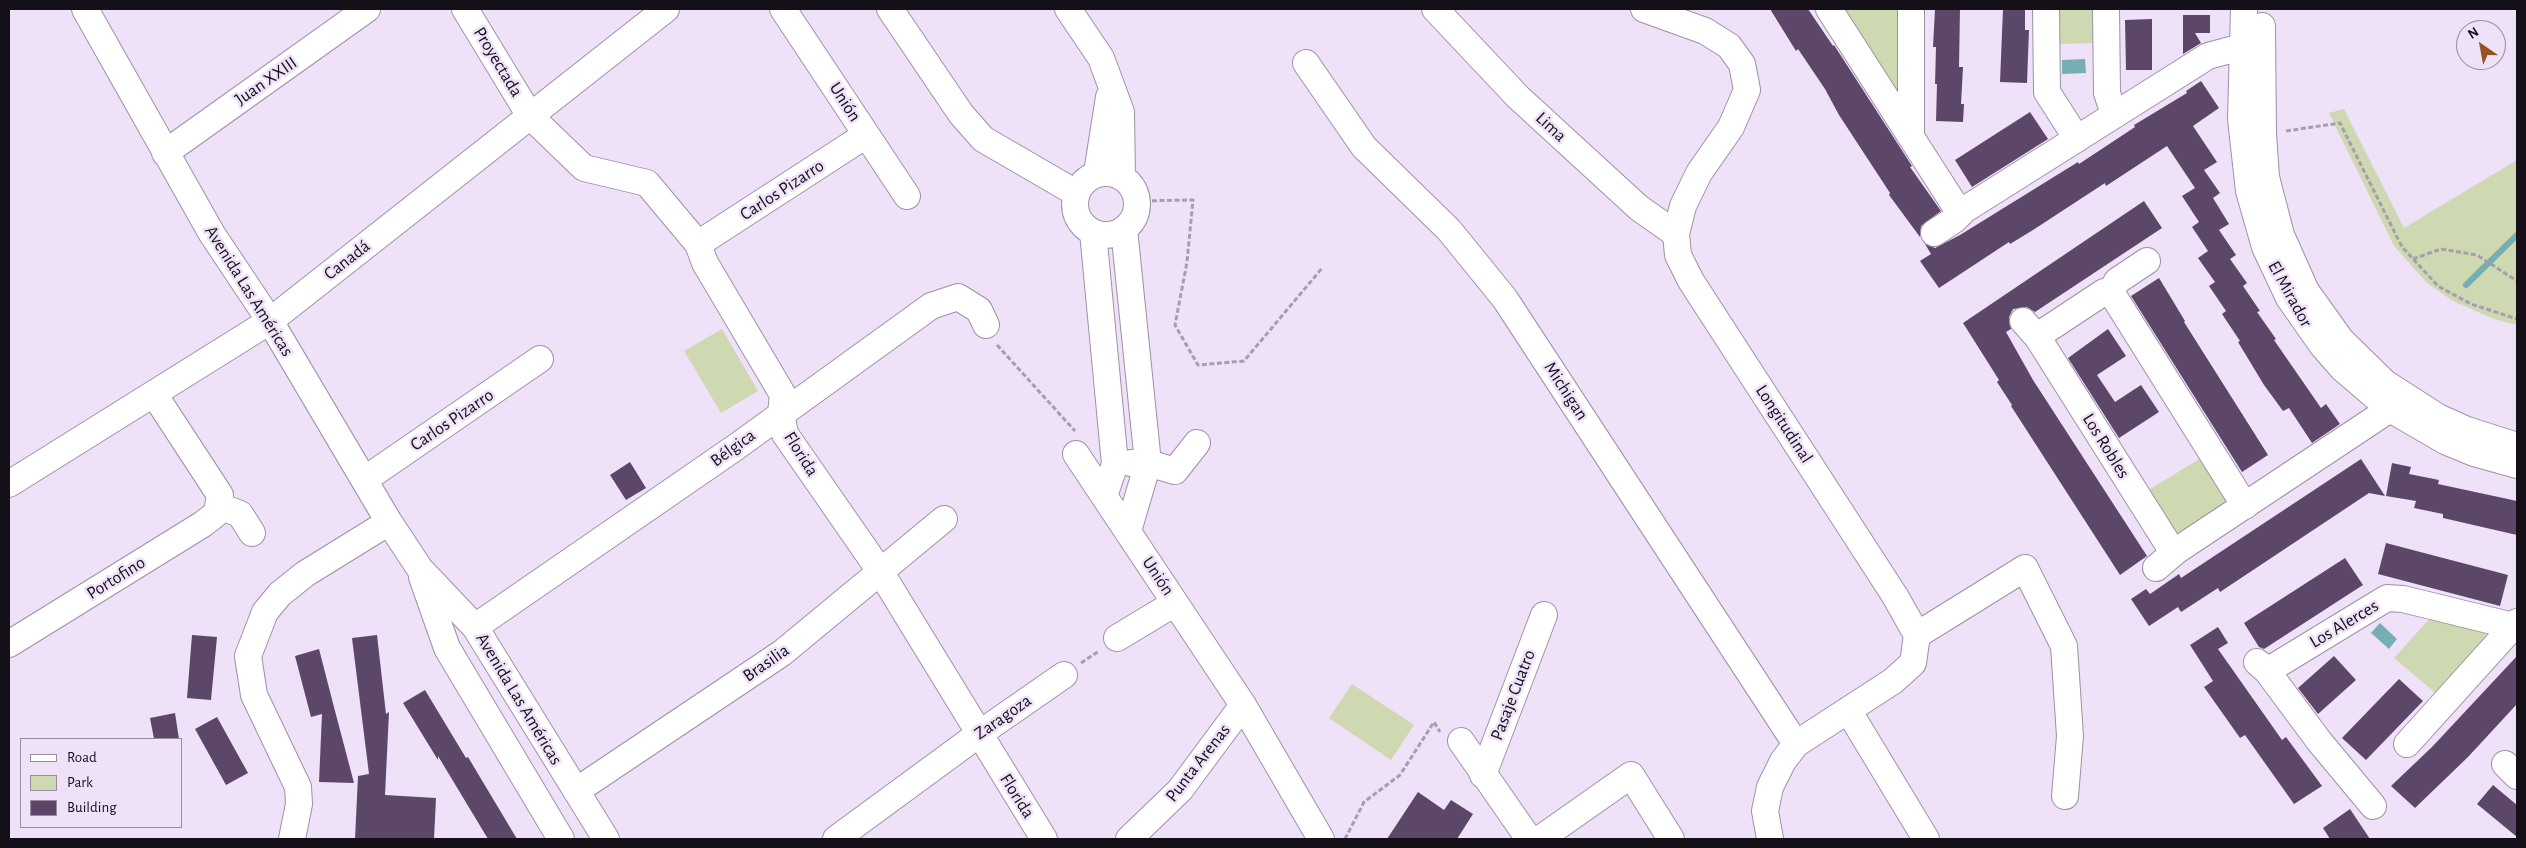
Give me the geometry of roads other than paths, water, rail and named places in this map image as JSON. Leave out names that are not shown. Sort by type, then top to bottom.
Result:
[{"type":"street","name":"Avenida Las Américas","points":[[85,9],[212,234],[270,321],[389,522],[420,569],[476,627],[606,839]]},
{"type":"street","name":"Juan XXIII","points":[[165,153],[368,9]]},
{"type":"street","name":"Proyectada","points":[[465,9],[530,116]]},
{"type":"street","name":"Canadá","points":[[9,484],[270,321],[666,9]]},
{"type":"street","name":"Unión","points":[[783,9],[907,196]]},
{"type":"street","points":[[890,9],[962,114],[983,139],[1076,193]]},
{"type":"street","points":[[1068,9],[1101,58],[1110,86],[1110,175]]},
{"type":"street","name":"Lima","points":[[1435,9],[1518,97],[1639,208],[1676,234]]},
{"type":"street","name":"Longitudinal","points":[[1644,9],[1705,31],[1729,46],[1742,64],[1747,90],[1731,127],[1699,173],[1683,206],[1676,234],[1678,255],[1691,281],[1895,596],[1917,634]]},
{"type":"street","points":[[1828,9],[1954,204],[1964,210]]},
{"type":"street","points":[[1910,9],[1911,137]]},
{"type":"street","points":[[2046,9],[2047,92],[2077,139]]},
{"type":"street","points":[[2106,9],[2107,93],[2114,114]]},
{"type":"street","name":"El Mirador","points":[[2244,9],[2252,44],[2272,206],[2292,264],[2306,290],[2341,340],[2385,383],[2401,405],[2445,440],[2474,453],[2517,465]]},
{"type":"street","name":"El Mirador","points":[[2262,9],[2252,44],[2241,119],[2245,163],[2254,210],[2265,247],[2289,298],[2322,345],[2354,379],[2401,405],[2466,430],[2517,446]]},
{"type":"street","points":[[1934,233],[1954,220],[1964,210],[2208,56],[2252,44]]},
{"type":"street","name":"Michigan","points":[[1306,63],[1364,147],[1450,230],[1505,299],[1796,744]]},
{"type":"street","name":"Florida","points":[[530,116],[584,168],[647,184],[698,244],[705,263],[783,395],[781,413],[785,434],[880,571],[1044,839]]},
{"type":"street","name":"Carlos Pizarro","points":[[698,244],[866,135]]},
{"type":"street","points":[[1110,175],[1135,190],[1138,207],[1131,224],[1117,234],[1099,236],[1083,227],[1074,211],[1076,193],[1084,180],[1110,175]]},
{"type":"street","points":[[1124,229],[1148,463],[1128,531]]},
{"type":"street","points":[[1093,232],[1115,464],[1104,496]]},
{"type":"street","name":"Los Robles","points":[[2147,261],[2117,281],[2111,292],[2104,292],[2045,330],[2030,329],[2171,549],[2176,551]]},
{"type":"street","points":[[2111,292],[2245,506]]},
{"type":"street","name":"Bélgica","points":[[476,627],[728,452],[931,306],[958,297],[979,310],[986,325]]},
{"type":"street","name":"Carlos Pizarro","points":[[364,480],[540,359]]},
{"type":"street","points":[[1107,380],[1139,376]]},
{"type":"street","points":[[154,394],[220,495],[219,506],[240,514],[252,532]]},
{"type":"street","points":[[2156,568],[2176,551],[2401,405]]},
{"type":"street","points":[[1115,464],[1148,463],[1175,471],[1197,443]]},
{"type":"street","name":"Unión","points":[[1076,454],[1243,705],[1321,839]]},
{"type":"street","name":"Portofino","points":[[9,644],[203,524],[217,512],[219,506]]},
{"type":"street","name":"Brasilia","points":[[576,791],[782,653],[944,519]]},
{"type":"street","points":[[292,839],[299,804],[298,787],[254,695],[248,656],[265,612],[280,594],[305,574],[389,522]]},
{"type":"street","points":[[1770,839],[1765,811],[1770,787],[1783,761],[1796,744],[1894,681],[1913,663],[1917,634],[2025,568],[2064,646],[2070,736],[2065,796]]},
{"type":"street","name":"Avenida Las Américas","points":[[420,569],[447,648],[561,839]]},
{"type":"street","name":"Los Alerces","points":[[2373,806],[2318,741],[2262,667],[2387,598],[2404,599],[2515,624],[2407,744]]},
{"type":"street","points":[[1117,638],[1175,603]]},
{"type":"street","name":"Pasaje Cuatro","points":[[1483,775],[1544,615]]},
{"type":"street","name":"Zaragoza","points":[[836,839],[979,734],[1064,675]]},
{"type":"street","name":"Punta Arenas","points":[[1129,839],[1180,790],[1243,705]]},
{"type":"street","points":[[1848,710],[1926,839]]},
{"type":"street","points":[[1461,741],[1529,839]]},
{"type":"street","points":[[1540,839],[1631,775],[1671,839]]},
{"type":"waterway","points":[[2466,285],[2517,235]]}]
